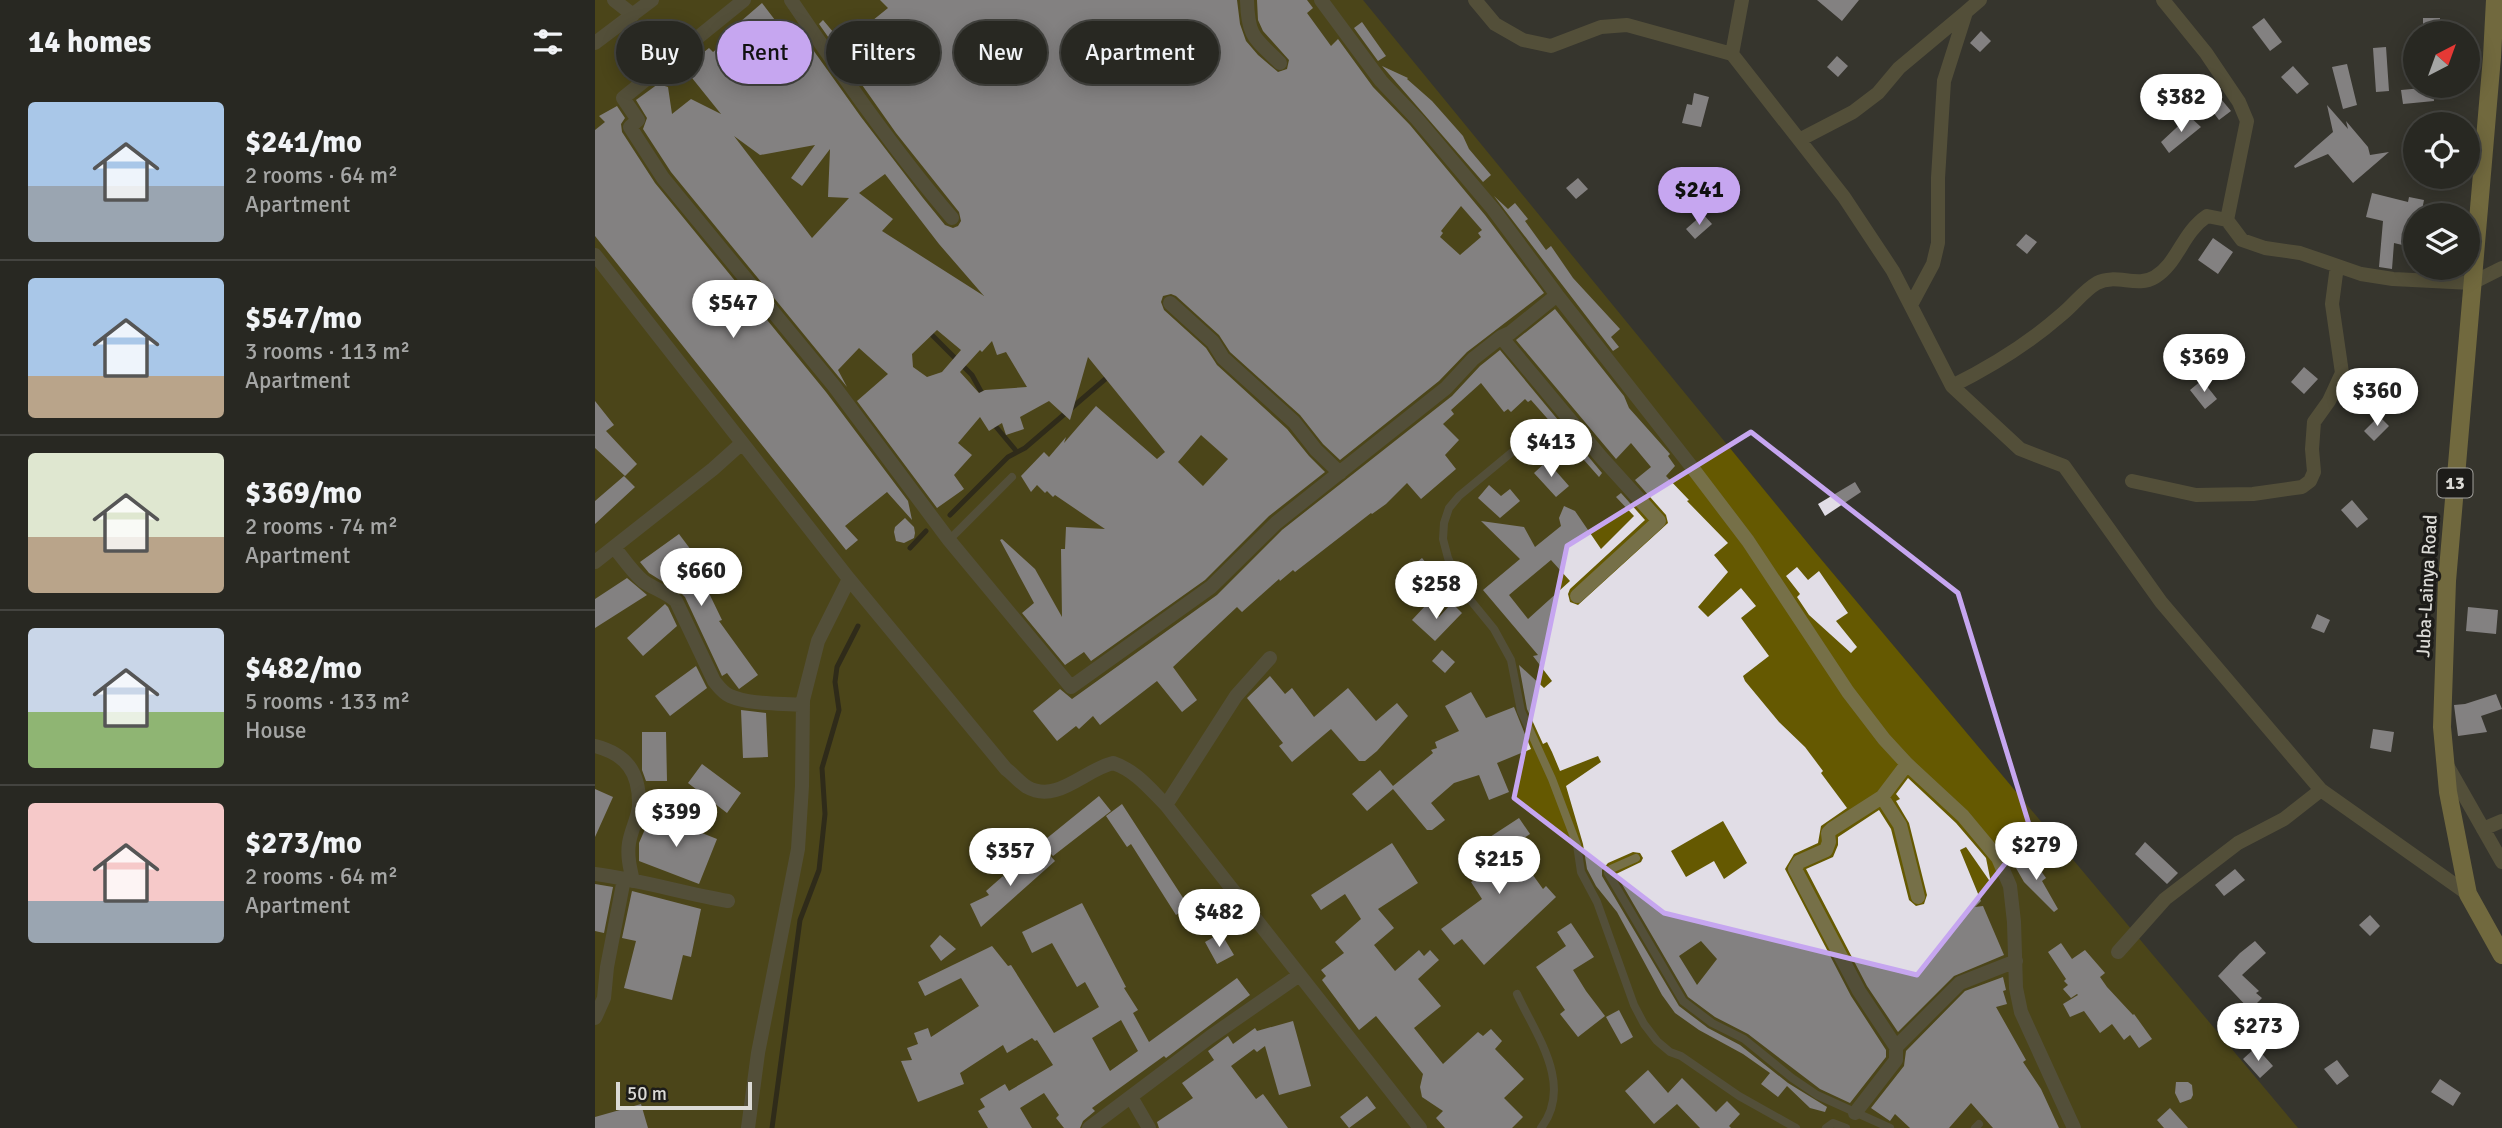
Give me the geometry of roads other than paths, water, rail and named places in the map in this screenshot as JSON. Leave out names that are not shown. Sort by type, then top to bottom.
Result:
[{"type":"main road","name":"Juba-Lainya Road","points":[[2495,0],[2497,57],[2472,283],[2447,581],[2442,727],[2448,792],[2468,894],[2502,955]]},
{"type":"street","points":[[614,0],[633,15]]},
{"type":"street","points":[[595,43],[652,0]]},
{"type":"street","points":[[744,0],[624,98],[638,120],[630,127],[663,178],[834,386],[949,540],[1071,687],[1211,587],[1276,523],[1446,388],[1473,359],[1557,295]]},
{"type":"street","points":[[791,0],[871,116],[952,218]]},
{"type":"street","points":[[1247,0],[1248,25],[1254,36],[1280,63]]},
{"type":"street","points":[[1475,0],[1495,24],[1523,40],[1551,46],[1601,27],[1627,25],[1732,54],[1844,197],[1893,271],[1952,386],[2020,449],[2064,466],[2161,602],[2321,790],[2468,894]]},
{"type":"street","points":[[1732,54],[1742,0]]},
{"type":"street","points":[[1803,138],[1853,113],[1878,93],[1899,68],[1980,0]]},
{"type":"street","points":[[2163,0],[2206,53],[2239,102],[2247,121],[2227,220]]},
{"type":"street","points":[[1330,4],[1381,81],[1493,209],[1748,541],[1848,692],[1907,764],[1963,816],[1998,858],[2010,886],[2016,988],[2021,1012],[2074,1128]]},
{"type":"street","points":[[1911,305],[1933,264],[1938,243],[1938,178],[1944,81],[1966,12]]},
{"type":"street","points":[[1952,386],[2036,335],[2100,281],[2119,279],[2143,282],[2157,276],[2172,260],[2190,229],[2207,216],[2227,220],[2242,240],[2266,248],[2299,253],[2361,274],[2393,279],[2472,283],[2502,268]]},
{"type":"street","points":[[595,255],[849,579],[1006,769],[1025,786],[1042,792],[1060,789],[1113,763],[1123,766],[1136,776],[1166,805],[1420,1128]]},
{"type":"street","points":[[2132,481],[2196,495],[2253,494],[2302,487],[2310,481],[2313,472],[2314,422],[2329,401],[2342,373],[2332,304],[2337,266]]},
{"type":"street","points":[[1170,303],[1213,342],[1223,358],[1294,422],[1340,474]]},
{"type":"street","points":[[1501,337],[1583,436],[1659,521],[1577,596]]},
{"type":"street","points":[[595,562],[742,443]]},
{"type":"street","points":[[614,547],[640,579],[676,601],[714,681],[722,690],[730,696],[748,700],[803,705]]},
{"type":"street","points":[[748,1128],[758,1053],[798,849],[803,705],[818,640],[849,579]]},
{"type":"street","points":[[1166,805],[1237,696],[1270,658]]},
{"type":"street","points":[[595,746],[614,751],[624,760],[638,788],[639,807],[629,842],[628,880],[607,967],[604,998],[595,1018]]},
{"type":"street","points":[[2445,763],[2502,862]]},
{"type":"street","points":[[1855,1113],[1896,1060],[1896,1047],[1859,991],[1794,869],[1799,862],[1826,850],[1828,833],[1882,797],[1907,764]]},
{"type":"street","points":[[2118,952],[2165,899],[2238,843],[2284,819],[2321,790]]},
{"type":"street","points":[[1882,797],[1899,825],[1918,897]]},
{"type":"street","points":[[2483,829],[2502,821]]},
{"type":"street","points":[[595,874],[728,901]]},
{"type":"street","points":[[1896,1047],[1960,983],[2016,961]]},
{"type":"street","points":[[1089,1128],[1210,1037],[1298,976]]},
{"type":"street","points":[[1131,1097],[1149,1128]]},
{"type":"lane","points":[[1511,453],[1459,496],[1449,509],[1444,523],[1443,539],[1448,558],[1463,591],[1498,635],[1511,660],[1521,711],[1565,812],[1577,845],[1581,872],[1597,902],[1634,1005],[1650,1033],[1669,1052],[1681,1056],[1739,1096],[1796,1128]]},
{"type":"lane","points":[[949,540],[1012,477]]},
{"type":"lane","points":[[1636,858],[1611,869],[1608,873],[1683,1001],[1712,1023],[1744,1040],[1809,1090],[1890,1128]]},
{"type":"lane","points":[[1517,994],[1553,1070],[1553,1110],[1541,1128]]},
{"type":"lane","points":[[1826,1128],[1833,1123],[1846,1128]]},
{"type":"waterway","points":[[927,330],[972,375],[984,397]]},
{"type":"waterway","points":[[950,515],[1008,457],[1025,448],[1110,375]]},
{"type":"waterway","points":[[992,422],[1017,452]]},
{"type":"waterway","points":[[910,548],[926,531]]},
{"type":"waterway","points":[[772,1128],[800,920],[819,870],[825,814],[822,768],[839,710],[835,682],[837,667],[858,626]]}]
